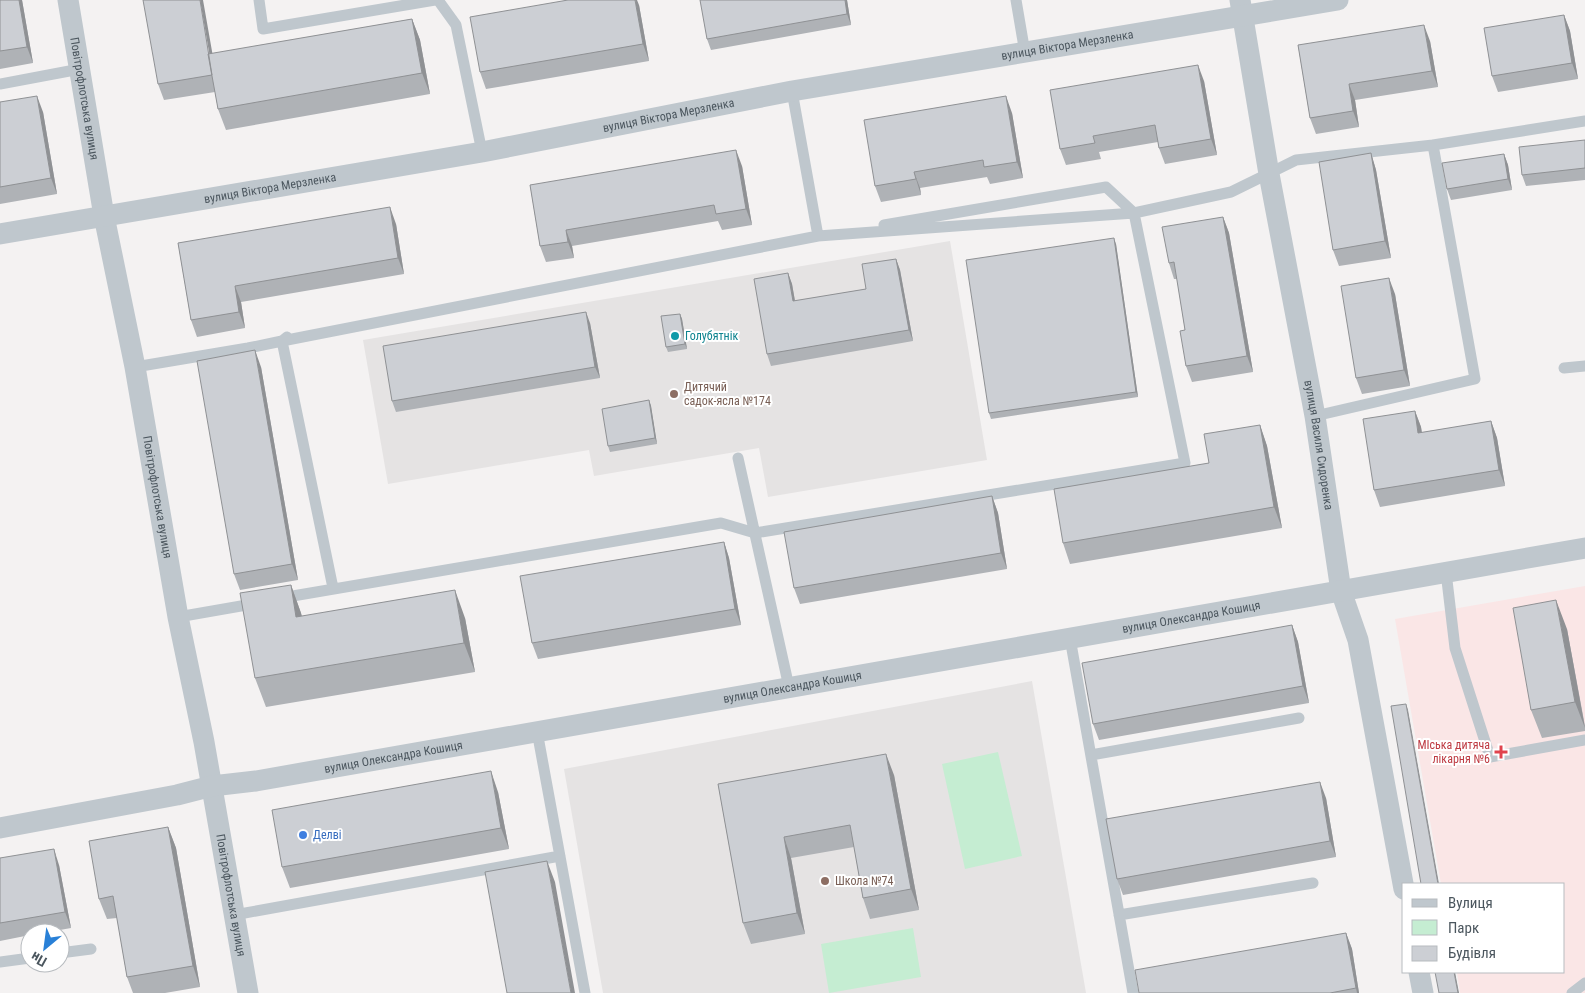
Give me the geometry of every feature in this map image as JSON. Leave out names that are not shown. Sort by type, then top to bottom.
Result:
[{"type":"street","name":"Повітрофлотська вулиця","points":[[68,0],[104,216],[135,367],[178,617],[212,786],[248,993]]},
{"type":"street","name":"вулиця Віктора Мерзленка","points":[[0,234],[482,152],[792,91],[1025,53],[1242,8],[1338,0]]},
{"type":"street","name":"вулиця Василя Сидоренка","points":[[1242,8],[1269,174],[1315,416],[1341,591],[1358,640],[1403,883]]},
{"type":"street","name":"вулиця Олександра Кошиця","points":[[0,828],[177,795],[212,786],[256,781],[1585,548]]},
{"type":"street","points":[[1419,973],[1423,993]]},
{"type":"lane","points":[[258,0],[264,29],[436,0],[456,25],[482,152]]},
{"type":"lane","points":[[1016,0],[1025,53]]},
{"type":"lane","points":[[0,84],[80,69]]},
{"type":"lane","points":[[792,91],[818,236]]},
{"type":"lane","points":[[818,236],[1134,213],[1231,192],[1301,160],[1433,145],[1585,121]]},
{"type":"lane","points":[[1315,416],[1476,380],[1433,145]]},
{"type":"lane","points":[[135,367],[282,341],[298,331],[818,236],[1106,187],[1134,213],[1185,463],[755,533],[721,523],[333,588],[178,617]]},
{"type":"lane","points":[[282,341],[333,588]]},
{"type":"lane","points":[[1564,368],[1585,366]]},
{"type":"lane","points":[[738,458],[789,687]]},
{"type":"lane","points":[[1446,572],[1455,648],[1490,757],[1585,740]]},
{"type":"lane","points":[[1070,638],[1133,993]]},
{"type":"lane","points":[[1091,755],[1300,718]]},
{"type":"lane","points":[[537,731],[585,993]]},
{"type":"lane","points":[[234,914],[560,856]]},
{"type":"lane","points":[[1119,916],[1313,883]]},
{"type":"lane","points":[[70,952],[91,949]]},
{"type":"lane","points":[[0,962],[20,959]]},
{"type":"lane","points":[[1572,993],[1585,983]]},
{"type":"shaded area","name":"Дитячий садок-ясла №174","points":[[950,241],[987,460],[768,497],[759,448],[594,476],[589,450],[388,484],[363,340]]},
{"type":"shaded area","name":"МІська дитяча лікарня №6","points":[[1585,586],[1585,993],[1460,993],[1457,973],[1565,973],[1565,883],[1441,883],[1395,619]]},
{"type":"shaded area","name":"Школа №74","points":[[1032,681],[1086,993],[603,993],[564,769]]},
{"type":"green space","points":[[998,752],[1022,856],[965,869],[942,764]]},
{"type":"green space","points":[[913,928],[921,977],[829,993],[821,944]]},
{"type":"building","points":[[0,0],[19,0],[27,47],[0,51]]},
{"type":"building","points":[[143,0],[200,0],[212,75],[158,84]]},
{"type":"building","points":[[568,0],[635,0],[643,44],[480,72],[470,17]]},
{"type":"building","points":[[700,0],[845,0],[847,14],[707,39]]},
{"type":"building","points":[[1564,15],[1572,63],[1492,76],[1484,28]]},
{"type":"building","points":[[412,19],[422,73],[218,109],[208,54]]},
{"type":"building","points":[[1424,25],[1432,71],[1349,84],[1353,111],[1310,118],[1298,45]]},
{"type":"building","points":[[1198,65],[1211,139],[1159,148],[1155,125],[1093,136],[1095,143],[1060,149],[1050,90]]},
{"type":"building","points":[[37,96],[51,178],[0,187],[0,102]]},
{"type":"building","points":[[1006,96],[1017,162],[984,167],[983,160],[914,172],[916,179],[875,186],[864,120]]},
{"type":"building","points":[[1585,140],[1585,168],[1522,175],[1519,147]]},
{"type":"building","points":[[736,150],[746,209],[716,214],[714,205],[566,230],[568,242],[540,246],[530,185]]},
{"type":"building","points":[[1371,153],[1385,241],[1333,250],[1319,162]]},
{"type":"building","points":[[1504,154],[1508,179],[1447,189],[1442,163]]},
{"type":"building","points":[[390,207],[398,258],[235,286],[239,312],[191,320],[178,243]]},
{"type":"building","points":[[1223,217],[1247,356],[1186,366],[1180,331],[1185,330],[1174,262],[1169,263],[1162,227]]},
{"type":"building","points":[[1114,238],[1136,392],[989,413],[966,260]]},
{"type":"building","points":[[896,259],[909,330],[767,354],[754,279],[788,273],[793,301],[866,289],[862,264]]},
{"type":"building","points":[[1389,278],[1404,370],[1356,378],[1341,286]]},
{"type":"building","points":[[586,312],[595,367],[392,401],[383,346]]},
{"type":"building","name":"Голубятнік","points":[[680,314],[685,344],[666,347],[661,316]]},
{"type":"building","points":[[255,350],[292,564],[234,574],[197,361]]},
{"type":"building","points":[[649,400],[655,438],[608,446],[602,409]]},
{"type":"building","points":[[1415,411],[1418,433],[1491,421],[1499,470],[1374,490],[1363,419]]},
{"type":"building","points":[[1260,425],[1274,507],[1063,543],[1054,489],[1209,463],[1204,434]]},
{"type":"building","points":[[992,496],[1001,553],[794,588],[784,532]]},
{"type":"building","points":[[724,542],[735,609],[532,643],[520,576]]},
{"type":"building","points":[[291,585],[296,617],[455,590],[464,643],[255,678],[240,593]]},
{"type":"building","points":[[1556,600],[1575,702],[1531,710],[1513,608]]},
{"type":"building","points":[[1292,625],[1303,686],[1093,724],[1082,663]]},
{"type":"building","points":[[1406,704],[1438,883],[1421,883],[1391,706]]},
{"type":"building","points":[[886,754],[911,889],[863,898],[850,825],[784,837],[797,913],[743,923],[718,784]]},
{"type":"building","points":[[491,771],[501,828],[282,867],[272,810]]},
{"type":"building","points":[[1320,782],[1330,841],[1117,879],[1106,819]]},
{"type":"building","points":[[168,827],[193,966],[127,977],[113,896],[99,899],[89,841]]},
{"type":"building","points":[[54,849],[65,912],[0,923],[0,858]]},
{"type":"building","points":[[547,861],[571,993],[507,993],[485,872]]},
{"type":"building","points":[[1346,933],[1356,988],[1330,993],[1139,993],[1135,970]]},
{"type":"building","points":[[1435,973],[1454,973],[1458,993],[1439,993]]},
{"type":"place","name":"Голубятнік","points":[[675,336]]},
{"type":"place","name":"Дитячий садок-ясла №174","points":[[674,394]]},
{"type":"place","name":"МІська дитяча лікарня №6","points":[[1501,752]]},
{"type":"place","name":"Делві","points":[[303,835]]},
{"type":"place","name":"Школа №74","points":[[825,881]]}]
